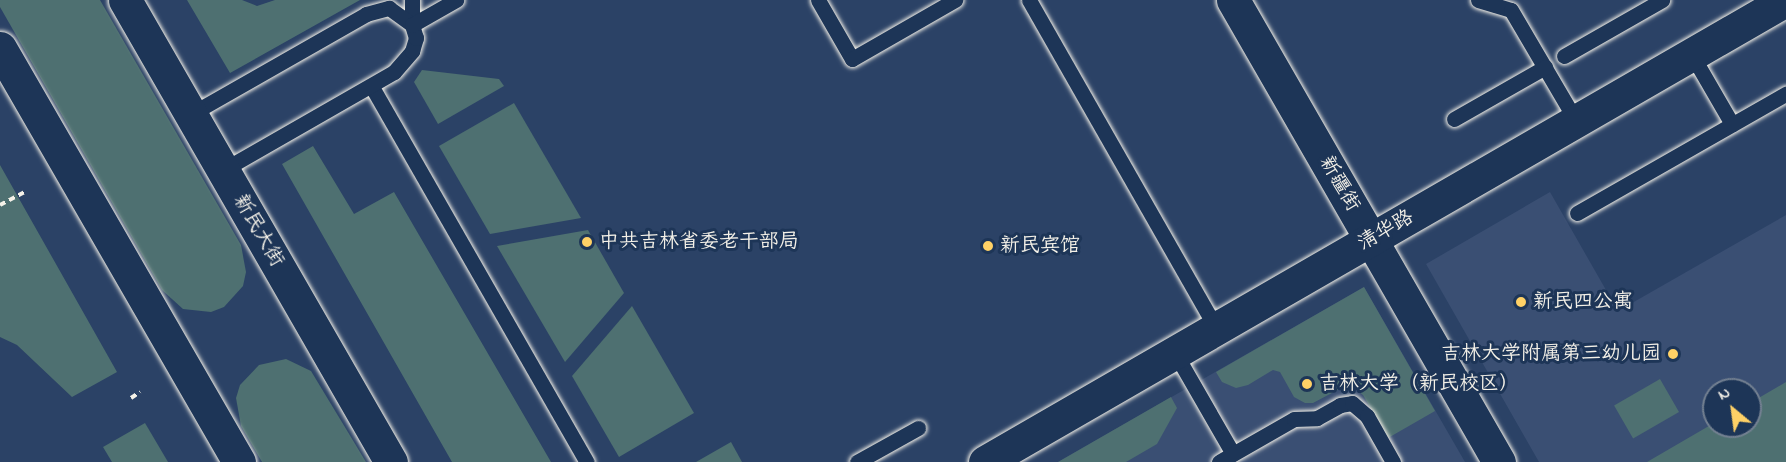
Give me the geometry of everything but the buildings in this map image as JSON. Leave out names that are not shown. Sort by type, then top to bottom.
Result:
[{"type":"street","name":"新民大街","points":[[125,0],[391,462]]},
{"type":"street","name":"新疆街","points":[[1233,0],[1499,462]]},
{"type":"street","name":"清华路","points":[[985,462],[1692,55],[1777,2]]},
{"type":"street","points":[[0,48],[239,462]]},
{"type":"lane","points":[[223,170],[372,87],[394,72],[412,51],[416,38],[412,25],[412,0]]},
{"type":"lane","points":[[412,25],[456,0]]},
{"type":"lane","points":[[818,0],[852,59],[955,0]]},
{"type":"lane","points":[[1029,0],[1216,328]]},
{"type":"lane","points":[[1478,0],[1512,10],[1576,121]]},
{"type":"lane","points":[[1564,56],[1662,0]]},
{"type":"lane","points":[[191,114],[366,14],[389,8],[412,25]]},
{"type":"lane","points":[[1692,55],[1732,124]]},
{"type":"lane","points":[[1454,119],[1545,67]]},
{"type":"lane","points":[[372,87],[587,462]]},
{"type":"lane","points":[[1576,213],[1786,94]]},
{"type":"lane","points":[[1175,353],[1233,454]]},
{"type":"lane","points":[[1219,462],[1294,419],[1317,418],[1340,405],[1352,403],[1367,416],[1393,462]]},
{"type":"lane","points":[[857,462],[918,428]]},
{"type":"path","points":[[0,205],[26,191]]},
{"type":"path","points":[[131,398],[141,392]]},
{"type":"shaded area","name":"吉林大学附属第三幼儿园","points":[[1550,192],[1618,311],[1786,215],[1786,462],[1539,462],[1426,264]]},
{"type":"shaded area","name":"吉林大学（新民校区）","points":[[1364,287],[1465,462],[1058,462]]},
{"type":"green space","points":[[0,0],[100,0],[241,245],[246,272],[243,286],[224,307],[211,312],[183,309],[162,290],[0,7]]},
{"type":"green space","points":[[187,0],[242,0],[257,6],[275,0],[360,0],[230,73]]},
{"type":"green space","points":[[422,70],[499,79],[504,86],[438,124],[414,82]]},
{"type":"green space","points":[[514,103],[581,218],[490,234],[439,146]]},
{"type":"green space","points":[[313,146],[354,214],[394,192],[551,462],[452,462],[282,164]]},
{"type":"green space","points":[[0,165],[117,372],[72,397],[17,345],[0,337]]},
{"type":"green space","points":[[588,230],[624,293],[565,362],[497,246]]},
{"type":"green space","points":[[1364,287],[1435,411],[1388,438],[1363,395],[1349,384],[1313,403],[1305,403],[1294,397],[1280,372],[1273,370],[1248,385],[1236,388],[1222,382],[1216,372]]},
{"type":"green space","points":[[632,306],[694,413],[619,457],[572,376]]},
{"type":"green space","points":[[286,359],[311,371],[366,462],[262,462],[241,426],[236,398],[240,385],[259,365]]},
{"type":"green space","points":[[1660,379],[1679,412],[1633,438],[1614,406]]},
{"type":"green space","points":[[1786,382],[1786,462],[1647,462],[1702,430],[1702,438],[1762,438],[1762,396]]},
{"type":"green space","points":[[1171,397],[1177,408],[1157,444],[1126,462],[1058,462]]},
{"type":"green space","points":[[145,423],[168,462],[112,462],[103,447]]},
{"type":"green space","points":[[731,442],[742,462],[696,462]]},
{"type":"place","name":"中共吉林省委老干部局","points":[[587,242]]},
{"type":"place","name":"新民宾馆","points":[[988,246]]},
{"type":"place","name":"新民四公寓","points":[[1521,302]]},
{"type":"place","name":"吉林大学附属第三幼儿园","points":[[1673,354]]},
{"type":"place","name":"吉林大学（新民校区）","points":[[1307,384]]}]
